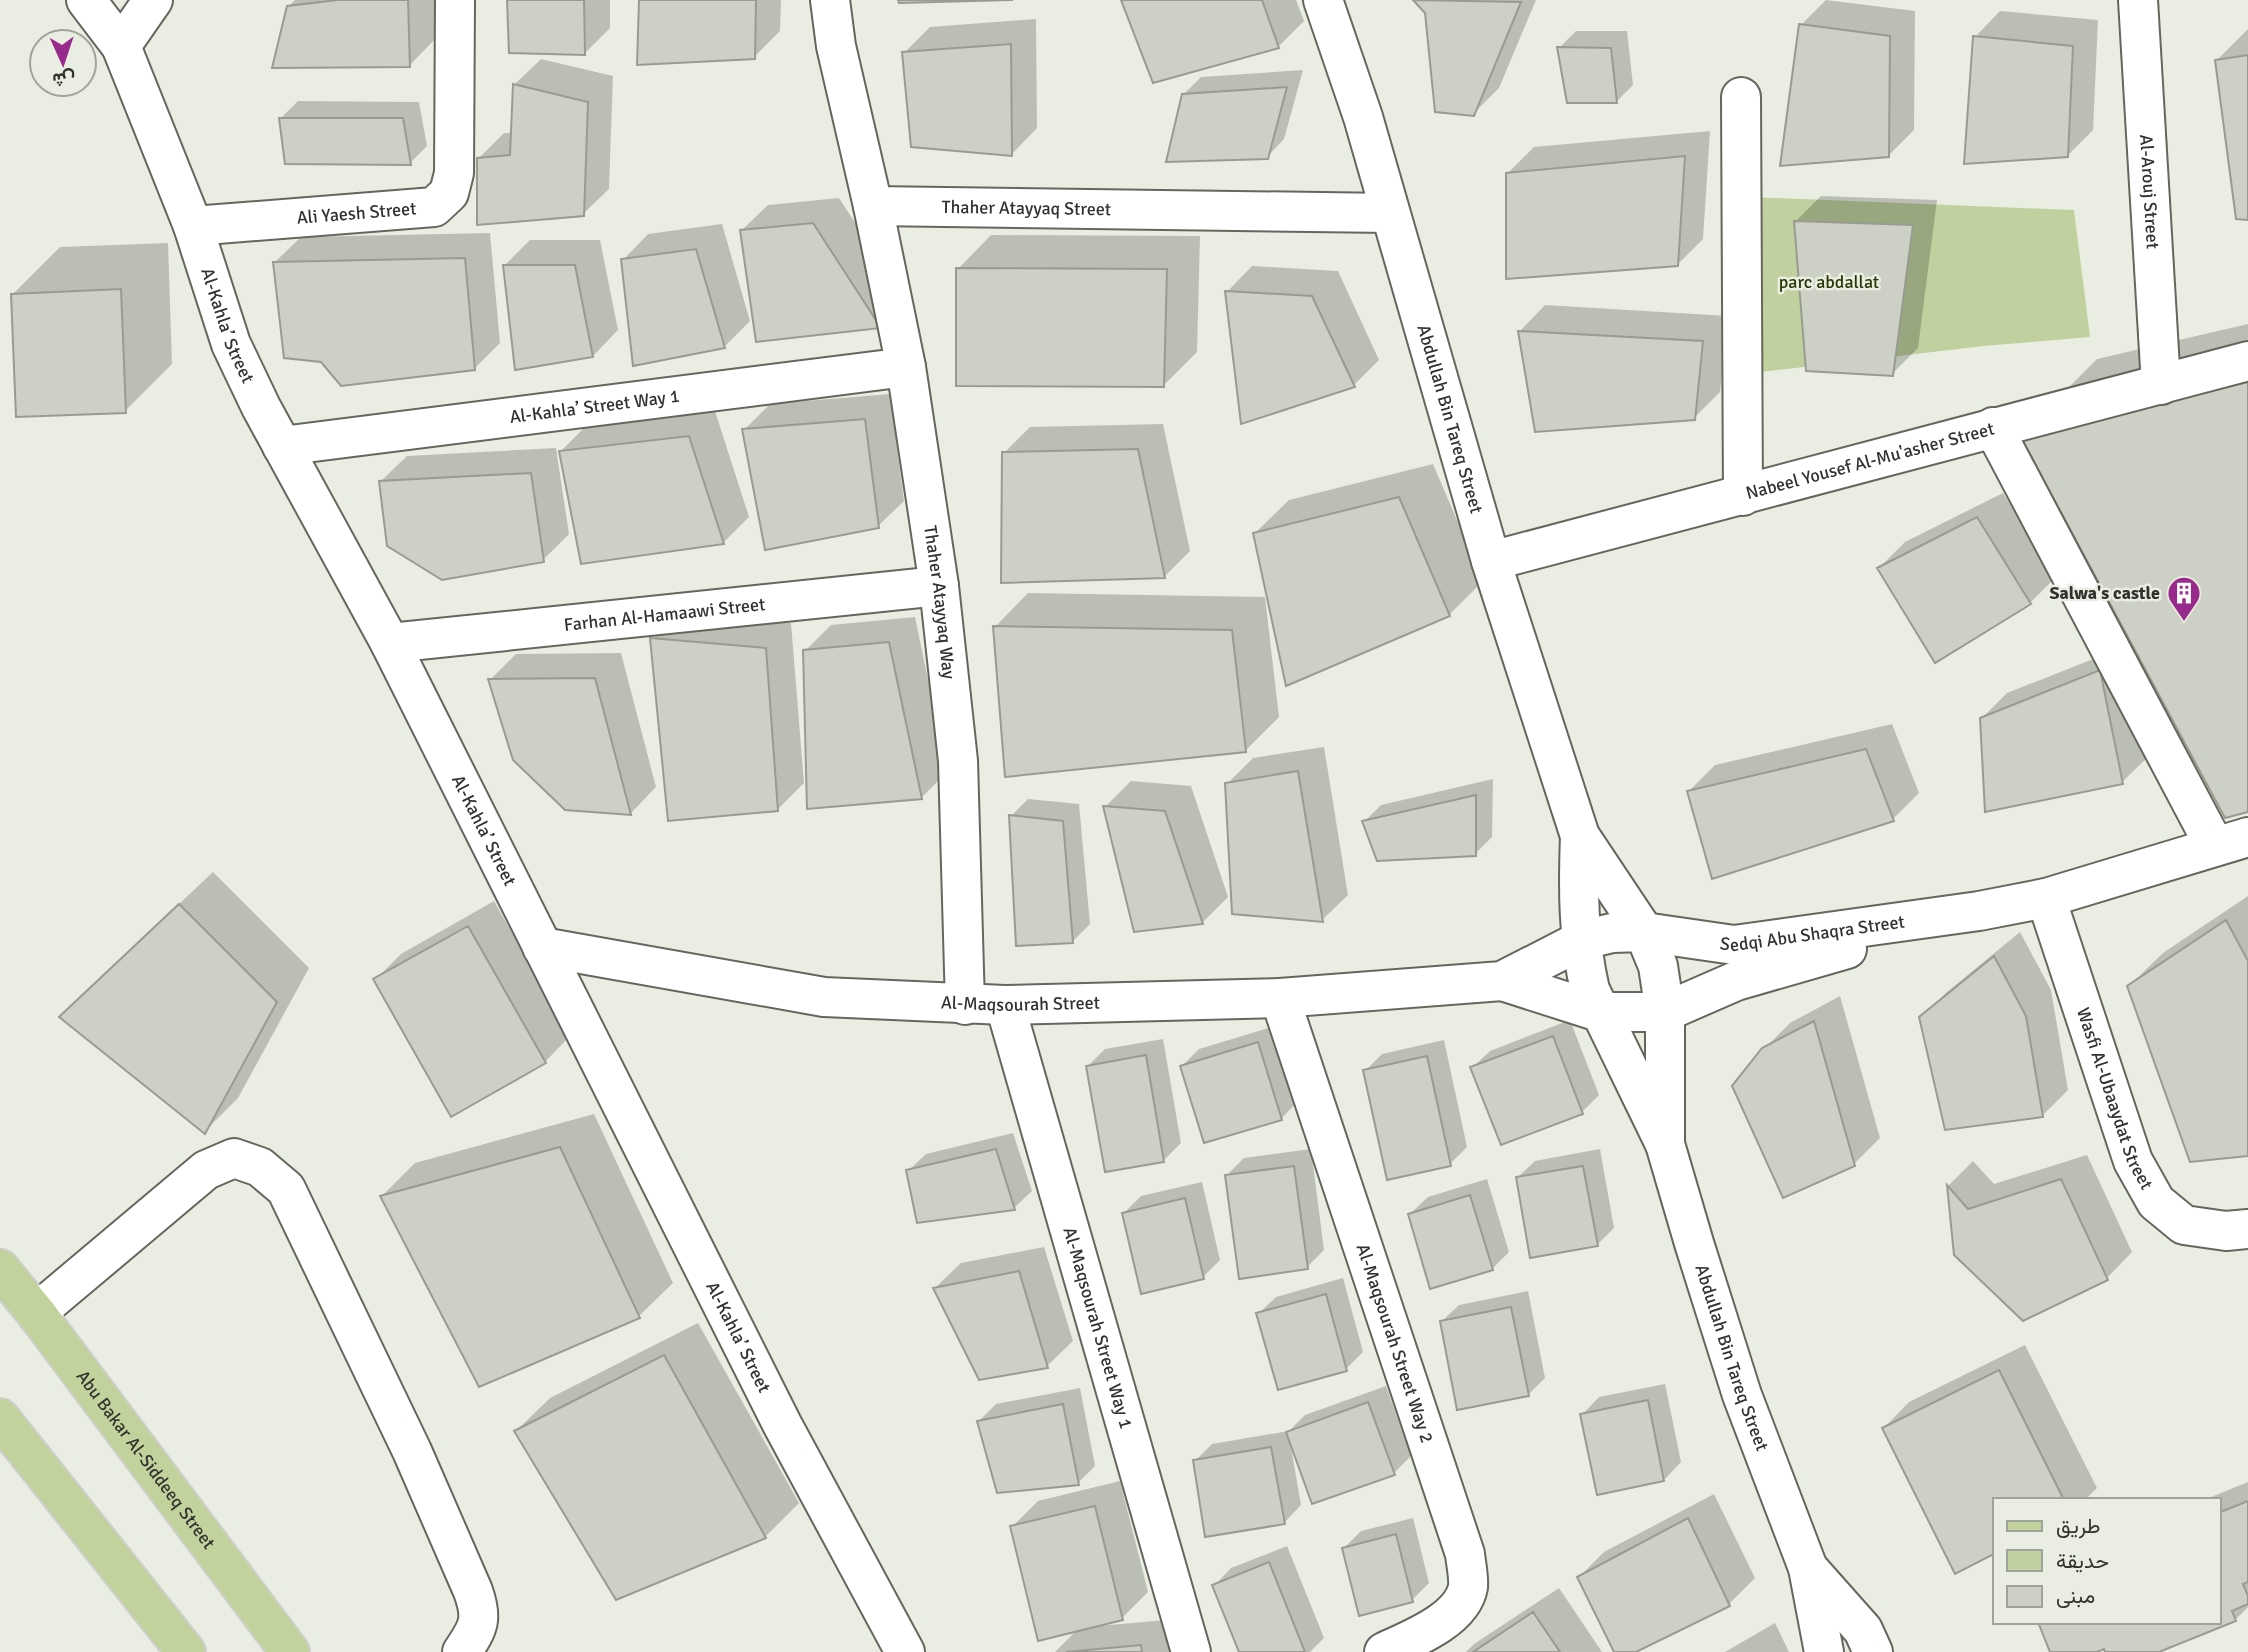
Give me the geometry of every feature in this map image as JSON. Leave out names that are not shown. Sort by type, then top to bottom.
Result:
[{"type":"main road","name":"Abu Bakar Al-Siddeeq Street","points":[[0,1269],[36,1313],[290,1652]]},
{"type":"main road","points":[[0,1418],[186,1652]]},
{"type":"street","name":"Al-Kahla’ Street","points":[[86,0],[121,46],[193,226],[230,344],[282,446],[390,643],[782,1424],[905,1652]]},
{"type":"street","points":[[121,46],[153,0]]},
{"type":"street","name":"Ali Yaesh Street","points":[[193,226],[434,207],[449,193],[454,173],[455,0]]},
{"type":"street","points":[[830,0],[836,46],[873,206]]},
{"type":"street","name":"Abdullah Bin Tareq Street","points":[[1323,0],[1363,117],[1491,561],[1580,836],[1644,932],[1658,966],[1665,1012],[1665,1144]]},
{"type":"street","name":"Al-Arouj Street","points":[[2138,0],[2161,385]]},
{"type":"street","points":[[1741,97],[1743,496]]},
{"type":"street","name":"Thaher Atayyaq Street","points":[[873,206],[1390,213]]},
{"type":"street","name":"Thaher Atayyaq Way","points":[[873,206],[905,367],[939,586],[958,761],[965,1005]]},
{"type":"street","name":"Nabeel Yousef Al-Mu'asher Street","points":[[1491,561],[2248,361]]},
{"type":"street","name":"Al-Kahla’ Street Way 1","points":[[282,446],[905,367]]},
{"type":"street","points":[[1993,427],[2231,841]]},
{"type":"street","name":"Farhan Al-Hamaawi Street","points":[[390,643],[939,586]]},
{"type":"street","name":"Abdullah Bin Tareq Street","points":[[1580,836],[1578,896],[1581,940],[1590,990],[1665,1144],[1742,1395],[1808,1567],[1823,1650]]},
{"type":"street","name":"Sedqi Abu Shaqra Street","points":[[1644,932],[1734,945],[1979,911],[2046,898],[2231,841]]},
{"type":"street","name":"Wasfi Al-Ubaaydat Street","points":[[2046,898],[2133,1161],[2156,1202],[2184,1225],[2226,1231],[2248,1229]]},
{"type":"street","name":"Sedqi Abu Shaqra Street","points":[[1665,1012],[1736,981],[1979,911]]},
{"type":"street","name":"Al-Maqsourah Street","points":[[1502,981],[1581,940],[1612,933],[1644,932]]},
{"type":"street","name":"Al-Maqsourah Street","points":[[542,947],[824,997],[1005,1005],[1280,998],[1502,981],[1599,1012],[1665,1012]]},
{"type":"street","name":"Al-Maqsourah Street Way 2","points":[[1280,998],[1465,1554],[1468,1584],[1464,1600],[1452,1614],[1422,1635],[1384,1652]]},
{"type":"street","name":"Al-Maqsourah Street Way 1","points":[[1005,1005],[1191,1652]]},
{"type":"street","points":[[36,1313],[206,1170],[234,1158],[260,1167],[286,1189],[412,1451],[473,1591],[480,1612],[474,1635],[462,1652]]},
{"type":"street","name":"Abdullah Bin Tareq Street","points":[[1808,1567],[1873,1645]]},
{"type":"green space","name":"parc abdallat","points":[[1751,197],[2074,210],[2090,337],[1984,346],[1743,374]]},
{"type":"building","points":[[338,0],[408,0],[410,67],[272,68],[287,6]]},
{"type":"building","points":[[507,0],[584,0],[585,55],[509,53]]},
{"type":"building","points":[[639,0],[756,0],[755,59],[637,65]]},
{"type":"building","points":[[898,0],[1013,0],[899,3]]},
{"type":"building","points":[[1121,0],[1262,0],[1279,48],[1153,83]]},
{"type":"building","points":[[1413,0],[1521,2],[1474,116],[1435,112],[1425,13]]},
{"type":"building","points":[[1799,24],[1890,36],[1889,157],[1780,166]]},
{"type":"building","points":[[1973,36],[2073,46],[2068,157],[1964,164]]},
{"type":"building","points":[[1011,44],[1012,156],[911,147],[902,52]]},
{"type":"building","points":[[1557,47],[1611,48],[1617,103],[1567,103]]},
{"type":"building","points":[[2248,55],[2248,220],[2236,219],[2215,60]]},
{"type":"building","points":[[513,84],[588,102],[584,216],[477,225],[477,158],[510,155]]},
{"type":"building","points":[[1287,87],[1268,159],[1166,162],[1182,94]]},
{"type":"building","points":[[279,118],[403,118],[411,165],[285,164]]},
{"type":"building","points":[[1685,156],[1678,266],[1506,279],[1506,173]]},
{"type":"building","points":[[1794,221],[1913,225],[1893,376],[1806,371]]},
{"type":"building","points":[[813,223],[881,328],[756,342],[740,230]]},
{"type":"building","points":[[696,249],[725,348],[633,366],[621,259]]},
{"type":"building","points":[[465,258],[475,370],[341,386],[321,362],[284,358],[273,262]]},
{"type":"building","points":[[503,265],[575,265],[593,357],[515,370]]},
{"type":"building","points":[[956,268],[1167,269],[1164,387],[956,386]]},
{"type":"building","points":[[121,289],[126,413],[16,417],[11,294]]},
{"type":"building","points":[[1225,291],[1312,296],[1355,387],[1241,424]]},
{"type":"building","points":[[1518,331],[1703,341],[1695,420],[1535,432]]},
{"type":"building","name":"Salwa's castle","points":[[2248,382],[2248,812],[2225,818],[2019,434]]},
{"type":"building","points":[[865,419],[879,528],[765,550],[742,429]]},
{"type":"building","points":[[689,436],[724,544],[581,564],[559,451]]},
{"type":"building","points":[[1138,449],[1165,578],[1001,583],[1002,452]]},
{"type":"building","points":[[531,473],[544,562],[442,580],[387,546],[379,481]]},
{"type":"building","points":[[1399,497],[1450,616],[1286,686],[1253,533]]},
{"type":"building","points":[[1977,517],[2031,604],[1935,663],[1877,568]]},
{"type":"building","points":[[993,626],[1232,630],[1246,752],[1005,777]]},
{"type":"building","points":[[650,638],[766,648],[778,811],[668,821]]},
{"type":"building","points":[[889,642],[922,799],[807,809],[803,650]]},
{"type":"building","points":[[2100,670],[2123,784],[1985,812],[1980,718]]},
{"type":"building","points":[[595,678],[631,815],[565,810],[513,760],[488,679]]},
{"type":"building","points":[[1866,749],[1894,821],[1712,879],[1687,791]]},
{"type":"building","points":[[1298,771],[1323,922],[1232,914],[1225,783]]},
{"type":"building","points":[[1476,795],[1476,856],[1377,861],[1362,821]]},
{"type":"building","points":[[1103,806],[1165,811],[1203,924],[1134,932]]},
{"type":"building","points":[[1009,815],[1063,821],[1073,943],[1016,946]]},
{"type":"building","points":[[179,904],[277,1002],[205,1134],[59,1017]]},
{"type":"building","points":[[2226,920],[2248,961],[2248,1156],[2190,1162],[2127,986]]},
{"type":"building","points":[[468,926],[546,1063],[451,1117],[373,979]]},
{"type":"building","points":[[1994,956],[2026,1016],[2043,1117],[1945,1130],[1919,1017]]},
{"type":"building","points":[[1814,1021],[1855,1166],[1783,1198],[1732,1086],[1762,1048]]},
{"type":"building","points":[[1553,1036],[1583,1114],[1501,1145],[1470,1067]]},
{"type":"building","points":[[1258,1042],[1282,1120],[1204,1143],[1180,1066]]},
{"type":"building","points":[[1146,1055],[1164,1162],[1105,1172],[1086,1066]]},
{"type":"building","points":[[1427,1056],[1451,1166],[1387,1180],[1363,1070]]},
{"type":"building","points":[[560,1147],[640,1318],[479,1387],[380,1196]]},
{"type":"building","points":[[996,1149],[1015,1210],[917,1223],[906,1170]]},
{"type":"building","points":[[1294,1166],[1308,1269],[1239,1279],[1225,1175]]},
{"type":"building","points":[[1583,1166],[1598,1246],[1530,1258],[1516,1177]]},
{"type":"building","points":[[2061,1179],[2108,1280],[2023,1321],[1954,1255],[1947,1185],[1968,1209]]},
{"type":"building","points":[[1470,1195],[1493,1270],[1430,1289],[1408,1214]]},
{"type":"building","points":[[1185,1198],[1204,1279],[1141,1294],[1122,1213]]},
{"type":"building","points":[[1019,1271],[1048,1368],[979,1380],[933,1288]]},
{"type":"building","points":[[1326,1294],[1347,1371],[1278,1390],[1256,1313]]},
{"type":"building","points":[[1511,1307],[1529,1396],[1457,1410],[1440,1321]]},
{"type":"building","points":[[664,1355],[766,1538],[616,1600],[514,1431]]},
{"type":"building","points":[[1999,1370],[2063,1498],[1993,1498],[1993,1555],[1955,1574],[1882,1428]]},
{"type":"building","points":[[1648,1400],[1664,1481],[1597,1495],[1580,1414]]},
{"type":"building","points":[[1368,1402],[1395,1475],[1312,1504],[1286,1432]]},
{"type":"building","points":[[1063,1404],[1079,1485],[997,1493],[977,1421]]},
{"type":"building","points":[[1271,1447],[1285,1524],[1205,1537],[1193,1460]]},
{"type":"building","points":[[2248,1501],[2248,1582],[2243,1584],[2248,1604],[2232,1611],[2236,1621],[2159,1652],[2105,1652],[2104,1649],[2097,1652],[2050,1652],[2039,1624],[2220,1624],[2220,1512]]},
{"type":"building","points":[[1095,1506],[1123,1620],[1038,1641],[1010,1526]]},
{"type":"building","points":[[1688,1518],[1730,1606],[1636,1652],[1614,1652],[1577,1577]]},
{"type":"building","points":[[1396,1534],[1413,1602],[1359,1616],[1342,1548]]},
{"type":"building","points":[[1269,1562],[1305,1652],[1239,1652],[1212,1585]]},
{"type":"building","points":[[1533,1612],[1560,1652],[1473,1652]]},
{"type":"building","points":[[1141,1645],[1142,1652],[1066,1652]]},
{"type":"place","name":"Salwa's castle","points":[[2184,623]]}]
